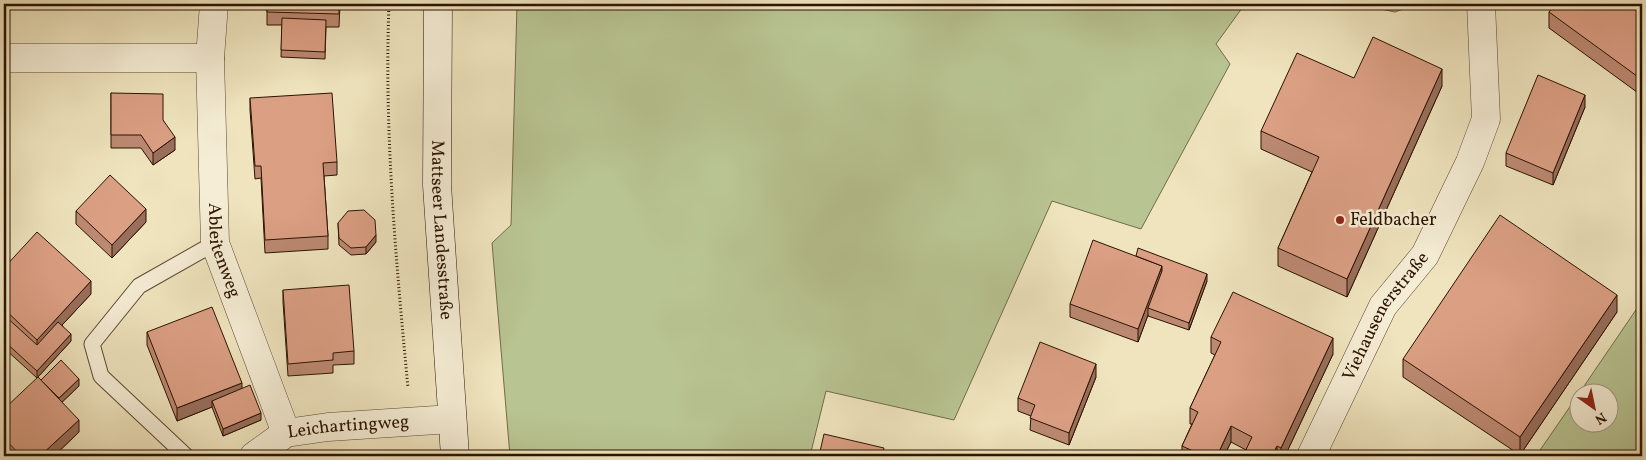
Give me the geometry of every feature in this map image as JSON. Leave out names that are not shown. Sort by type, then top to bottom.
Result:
[{"type":"street","name":"Ableitenweg","points":[[214,4],[210,58],[215,243],[286,433]]},
{"type":"street","name":"Mattseer Landesstraße","points":[[438,4],[437,185],[454,456]]},
{"type":"street","name":"Viehausenerstraße","points":[[1311,456],[1383,306],[1425,255],[1470,162],[1486,119],[1481,4]]},
{"type":"street","points":[[4,58],[210,58]]},
{"type":"street","name":"Leichartingweg","points":[[254,456],[286,433],[452,419]]},
{"type":"lane","points":[[186,456],[101,376],[92,344],[139,286],[215,243]]},
{"type":"path","points":[[390,4],[390,148],[396,261],[411,422]]},
{"type":"green space","points":[[517,4],[1245,4],[1216,44],[1230,64],[1141,229],[1052,201],[954,420],[826,391],[810,456],[510,456],[492,243],[511,225]]},
{"type":"green space","points":[[1357,4],[1417,4],[1395,12]]},
{"type":"green space","points":[[1642,301],[1642,456],[1536,456],[1568,410],[1568,432],[1618,432],[1618,382],[1587,382]]},
{"type":"building","points":[[267,4],[339,4],[339,14],[267,12]]},
{"type":"building","points":[[1555,4],[1642,4],[1641,79],[1549,12]]},
{"type":"building","points":[[282,18],[326,20],[325,52],[281,50]]},
{"type":"building","name":"Feldbacher","points":[[1373,37],[1442,69],[1347,279],[1278,248],[1319,157],[1261,131],[1297,53],[1354,78]]},
{"type":"building","points":[[1538,75],[1585,95],[1553,173],[1506,153]]},
{"type":"building","points":[[111,93],[163,94],[163,120],[175,137],[153,153],[141,135],[111,135]]},
{"type":"building","points":[[332,93],[337,162],[323,163],[328,236],[265,240],[261,166],[255,166],[250,98]]},
{"type":"building","points":[[110,175],[146,209],[112,245],[76,211]]},
{"type":"building","points":[[364,210],[375,220],[376,235],[366,247],[351,248],[339,238],[338,223],[348,211]]},
{"type":"building","points":[[1500,215],[1617,295],[1520,437],[1403,359]]},
{"type":"building","points":[[37,232],[91,281],[37,340],[4,309],[4,268]]},
{"type":"building","points":[[1093,240],[1162,266],[1138,329],[1070,304]]},
{"type":"building","points":[[1138,248],[1207,274],[1189,323],[1148,308],[1162,271],[1162,266],[1136,256]]},
{"type":"building","points":[[349,285],[354,351],[333,353],[333,360],[288,364],[283,290]]},
{"type":"building","points":[[1233,292],[1333,338],[1281,448],[1277,446],[1272,456],[1243,456],[1252,437],[1231,426],[1217,456],[1204,456],[1182,446],[1198,412],[1190,408],[1221,342],[1211,337]]},
{"type":"building","points":[[212,307],[242,383],[177,408],[147,332]]},
{"type":"building","points":[[4,315],[37,345],[58,322],[71,334],[37,371],[4,341]]},
{"type":"building","points":[[1040,342],[1096,364],[1069,433],[1030,418],[1035,405],[1018,398]]},
{"type":"building","points":[[61,360],[79,379],[59,398],[41,380]]},
{"type":"building","points":[[38,377],[79,420],[40,456],[21,456],[4,438],[4,409]]},
{"type":"building","points":[[250,385],[261,413],[223,429],[212,401]]},
{"type":"building","points":[[824,434],[884,448],[882,456],[819,456]]},
{"type":"place","name":"Feldbacher","points":[[1340,220]]}]
